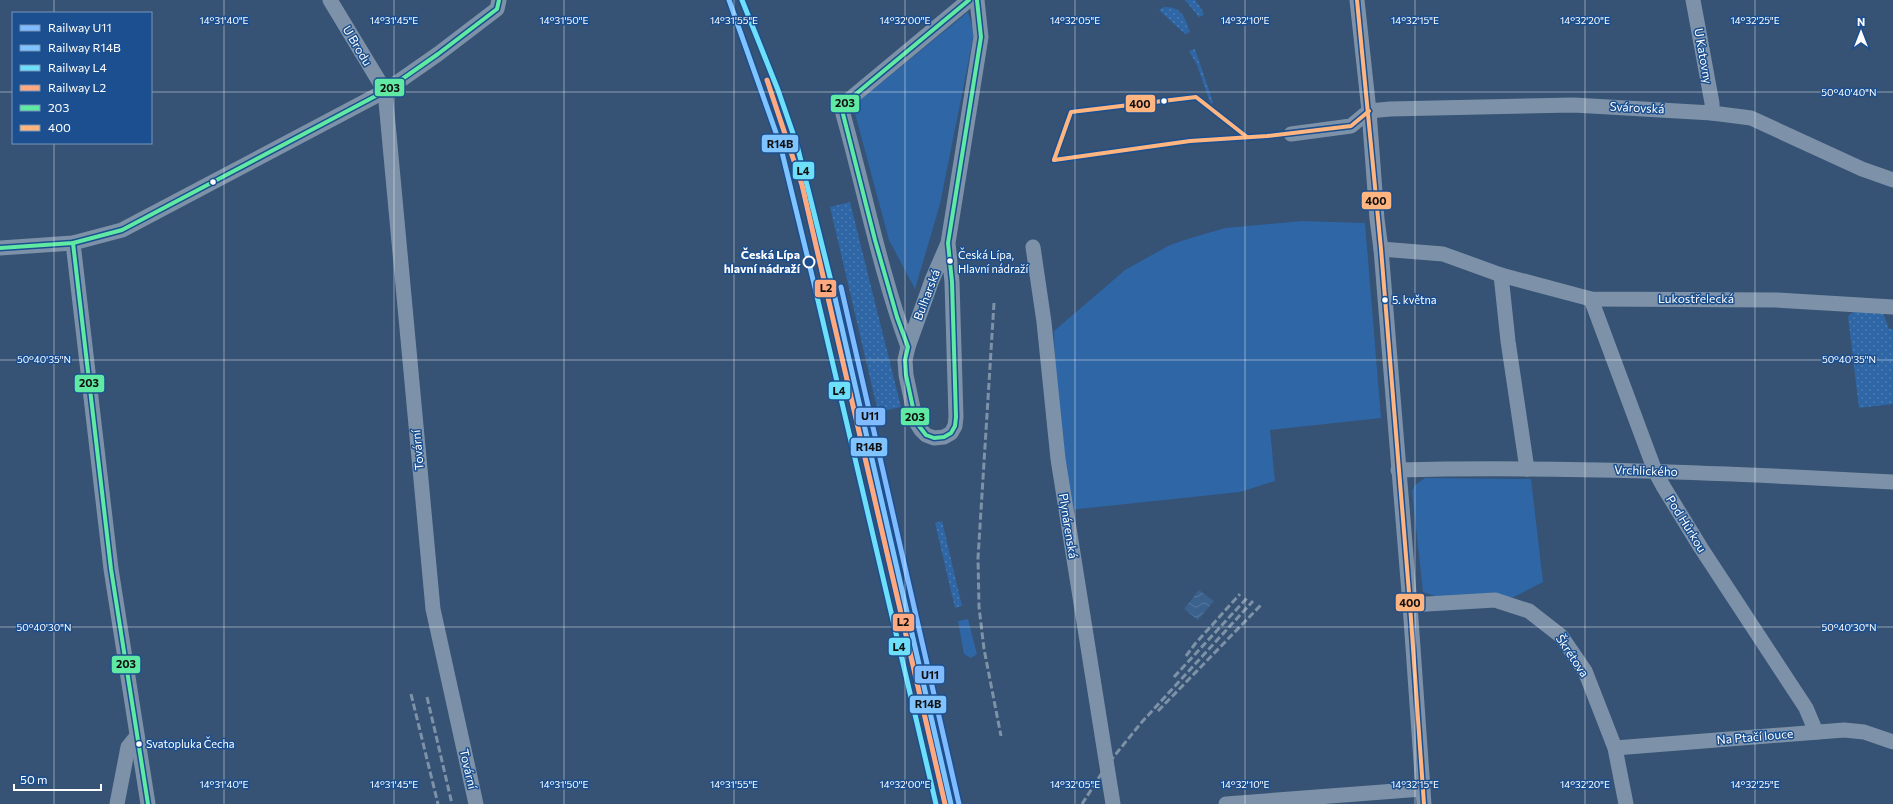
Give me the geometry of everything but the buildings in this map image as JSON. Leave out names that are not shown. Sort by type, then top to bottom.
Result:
[{"type":"street","name":"U Brodu","points":[[330,0],[385,91]]},
{"type":"street","points":[[0,248],[73,243],[122,230],[385,91],[438,54],[496,8],[499,0]]},
{"type":"street","name":"Bulharská","points":[[908,347],[897,317],[875,240],[843,114],[845,103],[970,0]]},
{"type":"street","name":"Bulharská","points":[[948,243],[952,282],[956,417],[955,426],[950,433],[944,438],[934,438],[926,435],[916,422],[906,375],[905,360],[908,347],[948,243],[980,37],[977,0]]},
{"type":"street","points":[[1357,0],[1369,111],[1376,219],[1381,249],[1410,606],[1424,804]]},
{"type":"street","name":"U Katovny","points":[[1693,0],[1712,103],[1712,113]]},
{"type":"street","name":"Tovární","points":[[385,91],[433,609],[476,804]]},
{"type":"street","name":"Svárovská","points":[[1369,111],[1390,109],[1574,105],[1712,113],[1751,118],[1862,169],[1893,180]]},
{"type":"street","points":[[1291,134],[1351,126],[1369,111]]},
{"type":"street","points":[[73,243],[111,569],[148,804]]},
{"type":"street","name":"Plynárenská","points":[[1033,247],[1044,322],[1058,459],[1113,804]]},
{"type":"street","name":"Lukostřelecká","points":[[1381,249],[1442,254],[1501,275],[1591,298],[1776,300],[1893,307]]},
{"type":"street","points":[[1501,275],[1509,348],[1527,469]]},
{"type":"street","name":"Pod Hůrkou","points":[[1591,298],[1655,471],[1701,548],[1806,708],[1816,732]]},
{"type":"street","name":"Vrchlického","points":[[1398,470],[1527,469],[1655,471],[1893,482]]},
{"type":"street","name":"Škrétova","points":[[1410,606],[1495,600],[1529,611],[1561,636],[1585,671],[1615,748],[1626,804]]},
{"type":"street","name":"Na Ptačí louce","points":[[1615,748],[1816,732],[1856,731],[1893,742]]},
{"type":"street","points":[[117,804],[128,747],[137,736]]},
{"type":"street","points":[[1226,804],[1270,802],[1422,789]]},
{"type":"shaded area","points":[[1185,0],[1195,0],[1204,15],[1199,17]]},
{"type":"shaded area","points":[[1164,7],[1170,7],[1179,11],[1182,14],[1190,32],[1185,34],[1159,10]]},
{"type":"shaded area","points":[[968,12],[974,32],[967,69],[940,204],[915,289],[889,240],[853,106]]},
{"type":"shaded area","points":[[1195,49],[1213,102],[1211,105],[1197,65],[1189,51]]},
{"type":"shaded area","points":[[850,202],[901,407],[878,412],[830,207]]},
{"type":"shaded area","points":[[1302,221],[1365,223],[1381,418],[1270,430],[1275,481],[1240,492],[1069,510],[1055,372],[1054,331],[1125,270],[1168,246],[1225,228]]},
{"type":"shaded area","points":[[1855,311],[1883,312],[1889,329],[1893,329],[1893,404],[1859,408],[1848,316]]},
{"type":"shaded area","points":[[1425,478],[1531,479],[1543,582],[1514,597],[1438,597],[1423,592],[1412,491],[1415,485]]},
{"type":"shaded area","points":[[942,521],[962,606],[955,608],[935,523]]},
{"type":"shaded area","points":[[968,619],[977,654],[971,658],[964,654],[958,621]]},
{"type":"water","points":[[1199,590],[1214,601],[1198,620],[1184,609]]},
{"type":"railway","points":[[994,303],[978,558],[979,607],[984,649],[1001,736]]},
{"type":"railway","points":[[1186,656],[1240,594]]},
{"type":"railway","points":[[1174,677],[1247,598]]},
{"type":"railway","points":[[1082,804],[1107,765],[1141,723],[1253,601]]},
{"type":"railway","points":[[1158,711],[1261,605]]},
{"type":"railway","points":[[411,694],[438,804]]},
{"type":"railway","points":[[427,697],[452,804]]},
{"type":"rail line","name":"R14B","points":[[729,0],[780,144],[816,292]]},
{"type":"rail line","name":"L4","points":[[742,0],[778,90],[797,145],[833,289]]},
{"type":"rail line","name":"L2","points":[[767,80],[802,185],[945,804]]},
{"type":"rail line","name":"U11","points":[[841,287],[959,804]]},
{"type":"rail line","name":"R14B","points":[[833,289],[951,804]]},
{"type":"rail line","name":"L4","points":[[816,292],[936,804]]},
{"type":"transit line","name":"203","points":[[0,248],[73,243],[122,230],[385,91],[438,54],[497,9],[499,0]]},
{"type":"transit line","name":"203","points":[[969,0],[845,103],[843,114],[875,240],[897,317],[908,347],[905,360],[906,375],[916,422],[926,435],[934,438],[944,437],[951,433],[955,426],[956,417],[952,282],[948,243],[981,37],[977,0]]},
{"type":"transit line","name":"400","points":[[1357,0],[1381,249],[1410,605],[1424,804]]},
{"type":"transit line","name":"400","points":[[1054,160],[1071,112],[1196,97],[1247,137]]},
{"type":"transit line","name":"400","points":[[1054,160],[1190,141],[1267,136],[1351,126],[1369,111]]},
{"type":"transit line","name":"203","points":[[73,243],[111,569],[148,804]]},
{"type":"place","name":"Česká Lípa, Hlavní nádraží","points":[[950,261]]},
{"type":"place","name":"Česká Lípa hlavní nádraží","points":[[809,262]]},
{"type":"place","name":"5. května","points":[[1385,300]]},
{"type":"place","name":"Svatopluka Čecha","points":[[139,744]]}]
